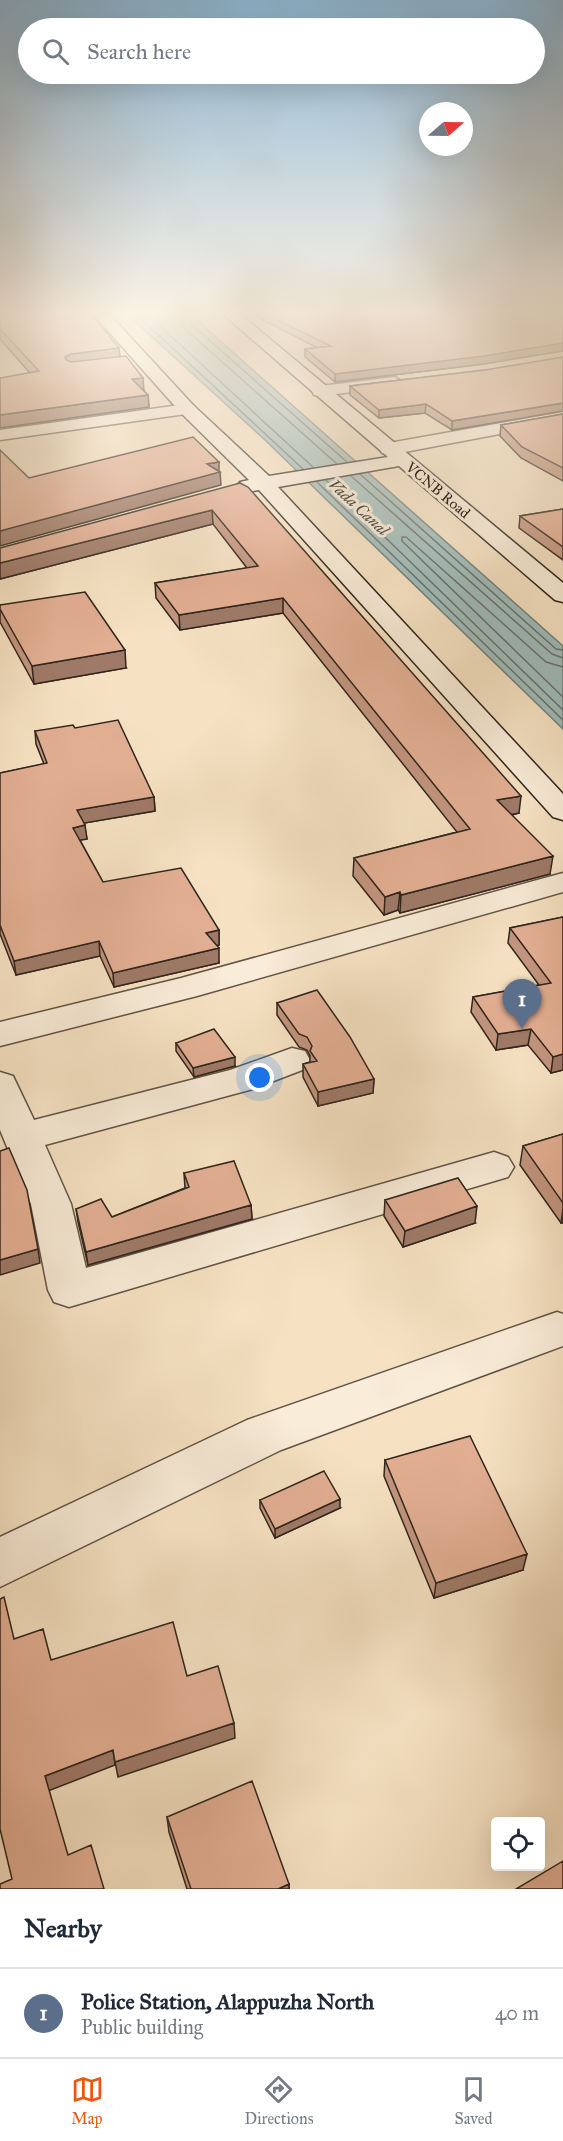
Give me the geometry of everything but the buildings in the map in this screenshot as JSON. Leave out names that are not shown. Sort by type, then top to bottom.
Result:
[{"type":"main road","points":[[182,403],[270,481],[563,811]]},
{"type":"main road","name":"VCNB Road","points":[[333,403],[393,457],[563,595]]},
{"type":"main road","points":[[0,435],[187,409]]},
{"type":"main road","points":[[230,491],[393,457],[563,417]]},
{"type":"main road","points":[[0,1034],[185,988],[563,882]]},
{"type":"main road","points":[[23,1137],[240,1080],[292,1060]]},
{"type":"main road","points":[[0,1085],[51,1204],[69,1290],[494,1167]]},
{"type":"main road","points":[[0,1563],[264,1435],[557,1330]]},
{"type":"water","name":"Vada Canal","points":[[225,403],[290,403],[563,646],[563,729]]},
{"type":"place","name":"Police Station, Alappuzha North","points":[[522,1029]]}]
